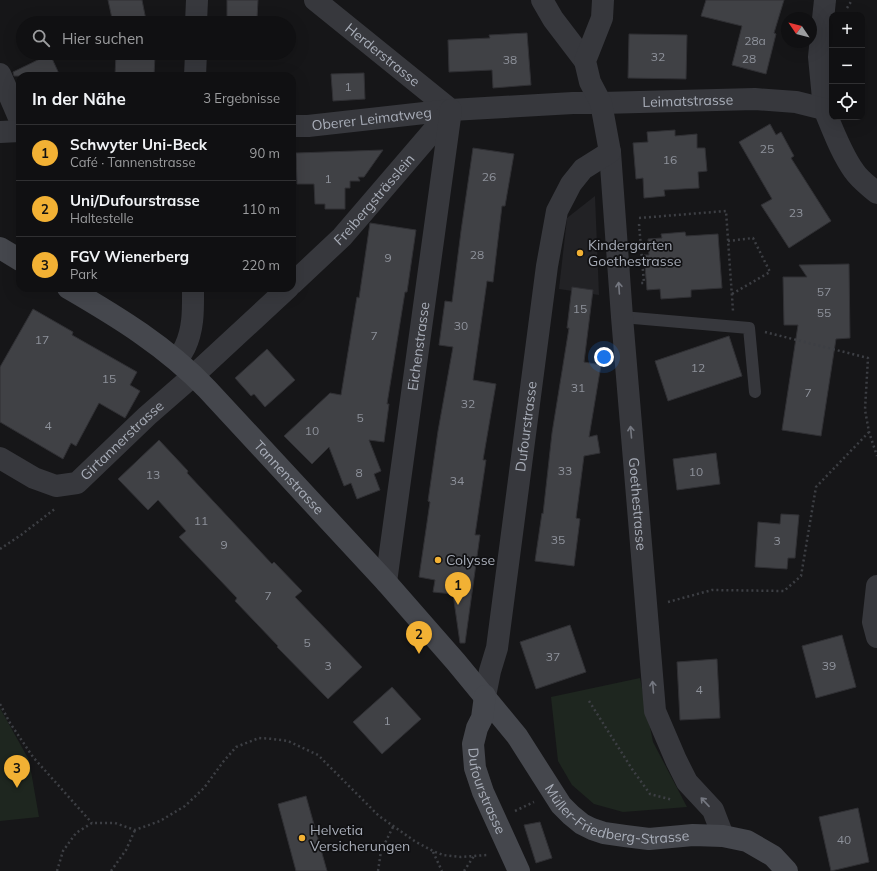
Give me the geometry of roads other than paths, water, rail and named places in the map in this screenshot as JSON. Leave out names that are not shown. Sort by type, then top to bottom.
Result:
[{"type":"street","points":[[196,16],[197,0]]},
{"type":"street","name":"Herderstrasse","points":[[315,0],[451,110]]},
{"type":"street","points":[[542,0],[584,60],[590,82],[601,103],[610,152]]},
{"type":"street","points":[[584,60],[602,18],[603,0]]},
{"type":"street","points":[[825,0],[819,57],[824,109],[846,160],[855,173],[877,193]]},
{"type":"street","points":[[196,60],[196,72]]},
{"type":"street","points":[[0,74],[16,111]]},
{"type":"street","name":"Leimatstrasse","points":[[451,110],[573,103],[755,99],[796,102],[824,109]]},
{"type":"street","name":"Oberer Leimatweg","points":[[296,126],[308,126],[451,110]]},
{"type":"street","name":"Freibergsträsslein","points":[[296,280],[342,237],[451,110]]},
{"type":"street","name":"Eichenstrasse","points":[[386,582],[451,110]]},
{"type":"street","points":[[0,132],[16,130]]},
{"type":"street","name":"Goethestrasse","points":[[610,152],[622,317],[655,711],[687,782],[713,810],[723,836]]},
{"type":"street","name":"Dufourstrasse","points":[[519,871],[482,792],[475,768],[473,744],[477,728],[482,718],[485,696],[497,648],[547,266],[557,211],[571,184],[582,169],[610,152]]},
{"type":"street","points":[[0,248],[16,258]]},
{"type":"street","name":"Tannenstrasse","points":[[75,292],[119,318],[177,360],[194,375],[386,582],[485,696]]},
{"type":"street","points":[[177,360],[185,347],[190,331],[193,292]]},
{"type":"street","points":[[194,375],[284,292]]},
{"type":"street","name":"Girtannerstrasse","points":[[0,458],[34,478],[56,486],[77,483],[147,416],[194,375]]},
{"type":"street","points":[[877,586],[873,622],[877,637]]},
{"type":"street","name":"Müller-Friedberg-Strasse","points":[[485,696],[517,736],[561,804],[582,824],[604,833],[649,839],[692,835],[723,836],[747,841],[773,856],[787,871]]},
{"type":"lane","points":[[622,317],[749,328],[755,392]]},
{"type":"place","name":"Kindergarten Goethestrasse","points":[[580,253]]},
{"type":"place","name":"Colysse","points":[[438,560]]},
{"type":"place","name":"Schwyter Uni-Beck","points":[[458,605]]},
{"type":"place","name":"Uni/Dufourstrasse","points":[[419,654]]},
{"type":"place","name":"FGV Wienerberg","points":[[17,788]]},
{"type":"place","name":"Helvetia Versicherungen","points":[[302,838]]}]
